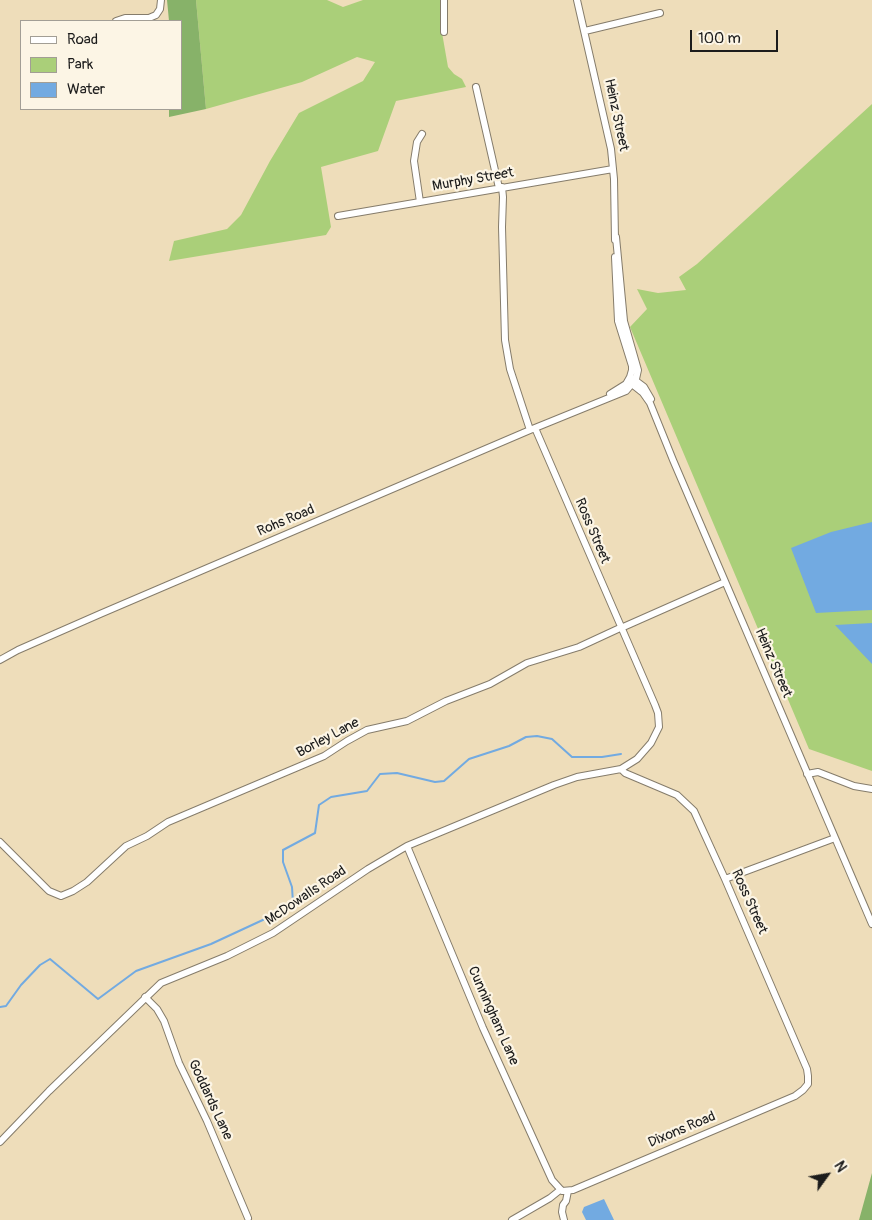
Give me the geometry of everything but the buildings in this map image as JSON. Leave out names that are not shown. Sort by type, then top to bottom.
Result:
[{"type":"street","points":[[119,20],[125,18],[149,18],[156,15],[160,9],[161,0]]},
{"type":"street","points":[[444,0],[444,32]]},
{"type":"street","name":"Heinz Street","points":[[577,0],[608,134],[613,169],[619,296],[626,330],[637,364],[638,375],[632,380],[648,390],[662,434],[872,924]]},
{"type":"street","points":[[585,31],[660,13]]},
{"type":"street","name":"Ross Street","points":[[476,87],[501,188],[504,340],[510,369],[532,429],[655,705],[659,727]]},
{"type":"street","points":[[420,202],[414,161],[417,142],[422,134]]},
{"type":"street","name":"Murphy Street","points":[[338,216],[613,169]]},
{"type":"street","name":"Rohs Road","points":[[0,660],[18,650],[91,618],[532,429],[622,394],[632,380]]},
{"type":"street","name":"Borley Lane","points":[[0,842],[49,891],[61,896],[73,892],[87,882],[126,846],[147,836],[168,822],[316,759],[367,730],[407,721],[446,701],[490,684],[527,663],[579,647],[725,582]]},
{"type":"street","name":"McDowalls Road","points":[[0,1142],[49,1091],[158,985],[227,956],[274,933],[368,869],[407,846],[554,785],[578,777],[621,769],[631,764],[655,738],[659,727]]},
{"type":"street","name":"Ross Street","points":[[621,769],[625,773],[669,791],[688,805],[698,818],[807,1069],[808,1084]]},
{"type":"street","points":[[807,774],[818,772],[854,786],[872,789]]},
{"type":"street","points":[[725,879],[835,838]]},
{"type":"street","name":"Cunningham Lane","points":[[407,846],[488,1037],[552,1180],[563,1191]]},
{"type":"street","name":"Goddards Lane","points":[[145,997],[157,1009],[164,1021],[179,1064],[207,1121],[248,1218]]},
{"type":"street","name":"Dixons Road","points":[[512,1220],[563,1191],[795,1096],[808,1084]]},
{"type":"street","points":[[563,1191],[566,1201],[562,1212],[564,1220]]},
{"type":"green space","points":[[167,0],[196,0],[206,109],[169,117],[169,110],[182,110],[182,20],[169,20]]},
{"type":"green space","points":[[196,0],[327,0],[343,7],[363,0],[442,0],[441,27],[448,67],[462,79],[466,87],[396,101],[378,151],[321,167],[331,227],[326,235],[169,261],[174,241],[227,229],[241,215],[299,113],[363,81],[375,62],[357,57],[302,82],[206,109]]},
{"type":"green space","points":[[872,104],[872,771],[809,749],[630,327],[647,309],[637,289],[658,293],[686,290],[679,277],[697,264]]},
{"type":"green space","points":[[872,1173],[872,1220],[859,1220]]},
{"type":"water","points":[[872,522],[872,610],[816,613],[791,548],[831,532]]},
{"type":"water","points":[[872,623],[872,664],[835,625]]},
{"type":"water","points":[[604,1199],[614,1220],[586,1220],[582,1212],[584,1207]]},
{"type":"waterway","points":[[0,1007],[6,1006],[21,985],[40,965],[50,959],[98,999],[136,971],[211,944],[280,912],[293,903],[292,887],[283,862],[283,850],[315,833],[319,805],[331,797],[367,791],[380,774],[397,773],[435,782],[444,781],[469,759],[509,746],[526,737],[537,736],[552,739],[572,757],[602,757],[621,754]]}]
